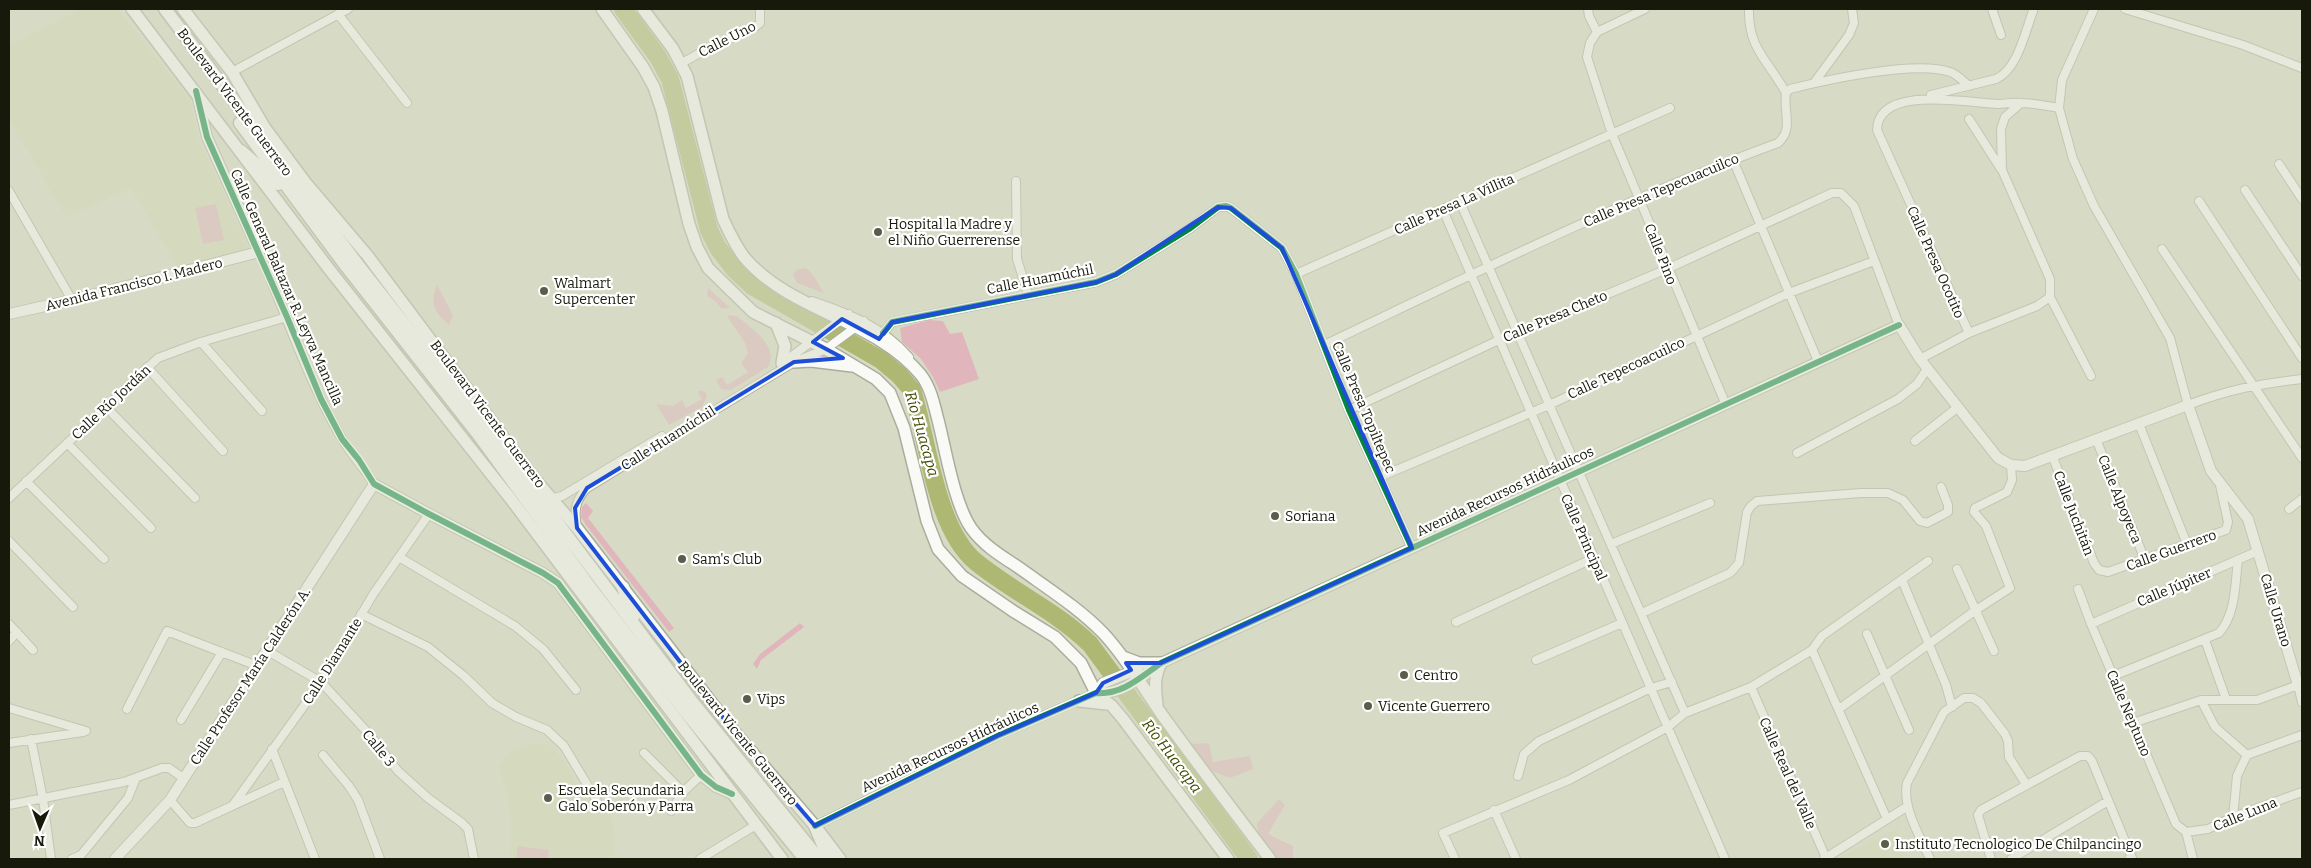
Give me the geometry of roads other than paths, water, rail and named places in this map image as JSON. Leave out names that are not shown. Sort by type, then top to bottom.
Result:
[{"type":"highway","name":"Boulevard Vicente Guerrero","points":[[154,9],[297,200],[449,396],[679,703],[805,859]]},
{"type":"highway","name":"Boulevard Vicente Guerrero","points":[[165,9],[693,703],[819,859]]},
{"type":"highway","points":[[227,92],[265,128]]},
{"type":"highway","points":[[241,151],[297,200]]},
{"type":"highway","points":[[623,588],[636,626]]},
{"type":"highway","points":[[815,826],[829,859]]},
{"type":"main road","name":"Boulevard Vicente Guerrero","points":[[132,9],[329,269],[510,498],[782,859]]},
{"type":"main road","name":"Boulevard Vicente Guerrero","points":[[184,9],[232,72],[265,128],[305,182],[367,255],[533,477],[554,498],[731,728],[815,826],[840,859]]},
{"type":"main road","points":[[602,9],[644,67],[654,87],[662,112],[689,224],[704,261],[734,295],[753,312],[826,349],[876,379],[890,394],[898,410],[929,528],[938,548],[948,563],[983,591],[1055,637],[1081,663],[1096,693],[1111,700],[1228,859]]},
{"type":"main road","points":[[643,9],[682,64],[697,109],[717,200],[733,241],[756,269],[792,294],[860,324],[897,351],[922,377],[935,406],[961,509],[971,528],[988,547],[1085,616],[1123,657],[1133,676],[1270,859]]},
{"type":"main road","points":[[776,323],[785,346],[788,363],[812,361],[856,367]]},
{"type":"main road","points":[[1123,657],[1139,663],[1161,663],[1156,673],[1154,684],[1157,706]]},
{"type":"main road","points":[[1080,701],[1111,700]]},
{"type":"street","points":[[232,72],[348,9]]},
{"type":"street","name":"Calle Uno","points":[[682,64],[707,49],[754,28],[760,23],[760,9]]},
{"type":"street","points":[[1588,9],[1588,16],[1597,32],[1645,9]]},
{"type":"street","points":[[1749,9],[1748,25],[1752,42],[1774,71],[1786,93],[1790,89],[1832,78],[1894,71],[1936,69],[1952,72],[1969,86]]},
{"type":"street","points":[[1814,83],[1849,35],[1854,23],[1852,9]]},
{"type":"street","points":[[1992,9],[2001,35]]},
{"type":"street","points":[[2094,9],[2062,80],[2059,108],[2073,159],[2094,206],[2170,338],[2188,405],[2212,471],[2220,484]]},
{"type":"street","points":[[2124,9],[2243,45],[2302,68]]},
{"type":"street","name":"Calle Presa Ocotito","points":[[1969,333],[1876,130],[1877,120],[1883,111],[1919,98],[2004,75],[2012,64],[2033,11]]},
{"type":"street","points":[[338,14],[407,102]]},
{"type":"street","name":"Calle Pino","points":[[1597,32],[1590,43],[1587,57],[1612,134],[1667,269],[1726,405]]},
{"type":"street","name":"Calle General Baltazar R. Leyva Mancilla","points":[[196,91],[207,137],[259,252],[321,399],[342,439],[359,460],[374,484]]},
{"type":"street","name":"Calle Presa Tepecuacuilco","points":[[1324,345],[1471,275],[1488,265],[1639,198],[1778,143],[1785,137],[1788,129],[1786,93]]},
{"type":"street","points":[[1919,98],[1999,104],[2021,103],[2059,108]]},
{"type":"street","points":[[2002,170],[2001,128],[2005,118],[2021,103]]},
{"type":"street","name":"Calle Presa La Villita","points":[[1296,274],[1670,108]]},
{"type":"street","points":[[1969,119],[2002,170],[2050,279],[2050,297],[2091,376]]},
{"type":"street","points":[[207,137],[209,130],[220,126]]},
{"type":"street","points":[[1733,160],[1762,224],[1818,361]]},
{"type":"street","points":[[2279,164],[2302,199]]},
{"type":"street","points":[[1016,181],[1017,259],[1028,294]]},
{"type":"street","points":[[2245,190],[2302,276]]},
{"type":"street","points":[[9,191],[72,300]]},
{"type":"street","name":"Calle Presa Cheto","points":[[1349,410],[1499,340],[1667,269],[1832,193],[1841,192],[1854,208],[1874,261]]},
{"type":"street","points":[[2199,201],[2302,358]]},
{"type":"street","name":"Calle Principal","points":[[1460,202],[1686,713]]},
{"type":"street","name":"Calle Huamúchil","points":[[883,333],[892,322],[1096,282],[1116,274],[1189,229],[1218,208]]},
{"type":"street","name":"Calle Presa Topiltepec","points":[[1218,208],[1231,208],[1282,248],[1296,274],[1349,410],[1412,548]]},
{"type":"street","name":"Calle Principal","points":[[1442,210],[1725,859]]},
{"type":"street","points":[[2162,249],[2302,458]]},
{"type":"street","name":"Avenida Francisco I. Madero","points":[[9,314],[72,300],[259,252]]},
{"type":"street","points":[[1874,261],[1900,325],[1920,359],[1998,458],[2011,466],[2025,466],[2220,393],[2254,384],[2302,379]]},
{"type":"street","name":"Calle Tepecoacuilco","points":[[1380,477],[1549,405],[1695,335],[1789,294],[1874,261]]},
{"type":"street","points":[[1920,359],[1969,333],[2036,306],[2050,297]]},
{"type":"street","name":"Calle Río Jordán","points":[[9,498],[104,406],[158,358],[201,342],[287,317]]},
{"type":"street","name":"Calle Huamúchil","points":[[577,528],[575,508],[579,496],[587,488],[788,363],[846,317]]},
{"type":"street","points":[[860,324],[883,333],[905,353],[922,377]]},
{"type":"street","name":"Calle Huamúchil","points":[[554,498],[562,496],[788,363],[826,349],[860,324]]},
{"type":"street","name":"Avenida Recursos Hidráulicos","points":[[815,826],[997,736],[1080,701],[1096,693],[1103,683],[1133,676],[1578,470],[1726,405],[1818,361],[1900,325]]},
{"type":"street","points":[[201,342],[262,411]]},
{"type":"street","points":[[147,367],[224,451]]},
{"type":"street","points":[[1797,453],[1898,399],[1918,384],[1927,369]]},
{"type":"street","points":[[104,406],[195,498]]},
{"type":"street","points":[[1915,441],[1958,407]]},
{"type":"street","points":[[2139,424],[2187,544]]},
{"type":"street","name":"Calle Alpoyeca","points":[[2096,439],[2145,560]]},
{"type":"street","points":[[67,443],[151,528]]},
{"type":"street","name":"Calle Juchitán","points":[[2052,455],[2094,563],[2099,570]]},
{"type":"street","points":[[1839,709],[1976,610],[2010,588],[1986,526],[1974,512],[1975,508],[2007,492],[2012,480],[2011,466]]},
{"type":"street","points":[[26,481],[104,559]]},
{"type":"street","points":[[374,484],[543,573],[558,583],[701,775],[716,787],[732,794]]},
{"type":"street","name":"Calle Profesor María Calderón A.","points":[[115,859],[170,800],[255,665],[303,596],[374,484]]},
{"type":"street","name":"Calle Urano","points":[[2220,484],[2248,519],[2300,684],[2302,702]]},
{"type":"street","name":"Calle Guerrero","points":[[2099,570],[2108,572],[2226,530],[2228,527],[2220,484]]},
{"type":"street","points":[[1642,613],[1730,573],[1739,563],[1747,512],[1757,502],[1861,493],[1888,493],[1903,500],[1920,521],[1927,523],[1944,516],[1948,512],[1948,505],[1941,487]]},
{"type":"street","points":[[2289,508],[2302,499]]},
{"type":"street","points":[[1611,544],[1710,503]]},
{"type":"street","name":"Calle Diamante","points":[[233,805],[321,682],[361,614],[429,514]]},
{"type":"street","points":[[9,541],[74,607]]},
{"type":"street","name":"Calle Júpiter","points":[[2091,624],[2258,551]]},
{"type":"street","points":[[399,557],[515,626],[543,650],[576,690]]},
{"type":"street","points":[[1456,622],[1594,558]]},
{"type":"street","points":[[2113,676],[2206,640],[2219,633],[2226,625],[2232,609],[2238,560]]},
{"type":"street","points":[[1455,859],[1442,834],[1494,810],[1569,780],[1668,727],[1686,713],[1751,688],[1812,650],[1822,636],[1928,561]]},
{"type":"street","points":[[1957,569],[1994,651]]},
{"type":"street","points":[[1902,580],[1946,685],[1952,707]]},
{"type":"street","name":"Calle Neptuno","points":[[2078,589],[2176,824],[2186,832]]},
{"type":"street","points":[[361,614],[428,647],[464,676],[492,703],[516,717],[547,730],[564,746],[597,801]]},
{"type":"street","points":[[1536,660],[1622,623]]},
{"type":"street","points":[[9,624],[33,650]]},
{"type":"street","points":[[127,708],[167,631],[255,665]]},
{"type":"street","points":[[9,641],[16,632]]},
{"type":"street","points":[[1867,634],[1909,730]]},
{"type":"street","points":[[2206,640],[2226,700]]},
{"type":"street","name":"Calle 3","points":[[266,650],[321,682],[369,734],[398,771],[468,830],[474,859]]},
{"type":"street","points":[[1812,650],[1887,818]]},
{"type":"street","points":[[182,720],[222,652]]},
{"type":"street","name":"Avenida Recursos Hidráulicos","points":[[1111,700],[1133,676]]},
{"type":"street","points":[[1518,776],[1524,754],[1538,741],[1651,688],[1672,682]]},
{"type":"street","points":[[2133,723],[2201,700],[2257,700],[2300,684]]},
{"type":"street","name":"Calle Real del Valle","points":[[1751,688],[1825,859]]},
{"type":"street","points":[[1930,859],[1908,806],[1905,793],[1907,783],[1944,712],[1964,698],[1973,698],[1981,702],[2005,734],[2008,742],[2009,756],[2026,784]]},
{"type":"street","points":[[2201,700],[2215,726],[2247,755]]},
{"type":"street","points":[[9,708],[86,731],[9,743]]},
{"type":"street","points":[[2233,817],[2237,776],[2247,755],[2302,735]]},
{"type":"street","points":[[31,740],[43,799],[51,859]]},
{"type":"street","points":[[272,750],[315,859]]},
{"type":"street","points":[[644,753],[683,792]]},
{"type":"street","points":[[323,755],[350,786],[358,800],[380,859]]},
{"type":"street","points":[[1992,859],[1978,815],[1981,810],[2080,756],[2088,756],[2092,761],[2130,859]]},
{"type":"street","points":[[9,805],[136,778],[162,768],[169,768],[183,778]]},
{"type":"street","points":[[671,811],[683,792],[701,775]]},
{"type":"street","points":[[72,859],[81,854],[128,798],[136,778]]},
{"type":"street","points":[[170,800],[190,823],[195,823],[284,782]]},
{"type":"street","name":"Calle Luna","points":[[2186,832],[2208,829],[2233,817],[2302,792]]},
{"type":"street","points":[[2011,859],[2108,801]]},
{"type":"street","points":[[1825,859],[1908,806]]},
{"type":"street","points":[[1494,810],[1516,859]]},
{"type":"street","points":[[700,859],[756,825]]},
{"type":"street","points":[[2186,832],[2193,859]]},
{"type":"waterway","name":"Río Huacapa","points":[[623,9],[658,57],[670,79],[709,230],[718,248],[734,269],[752,286],[881,360],[899,375],[912,390],[942,506],[951,528],[962,547],[990,573],[1049,611],[1090,644],[1249,859]]},
{"type":"place","name":"Hospital la Madre y el Niño Guerrerense","points":[[878,232]]},
{"type":"place","name":"Walmart Supercenter","points":[[544,291]]},
{"type":"place","name":"Soriana","points":[[1275,516]]},
{"type":"place","name":"Sam's Club","points":[[682,559]]},
{"type":"place","name":"Centro","points":[[1404,675]]},
{"type":"place","name":"Vips","points":[[747,699]]},
{"type":"place","name":"Vicente Guerrero","points":[[1368,706]]},
{"type":"place","name":"Escuela Secundaria Galo Soberón y Parra","points":[[548,798]]},
{"type":"place","name":"Instituto Tecnologico De Chilpancingo","points":[[1885,844]]}]
